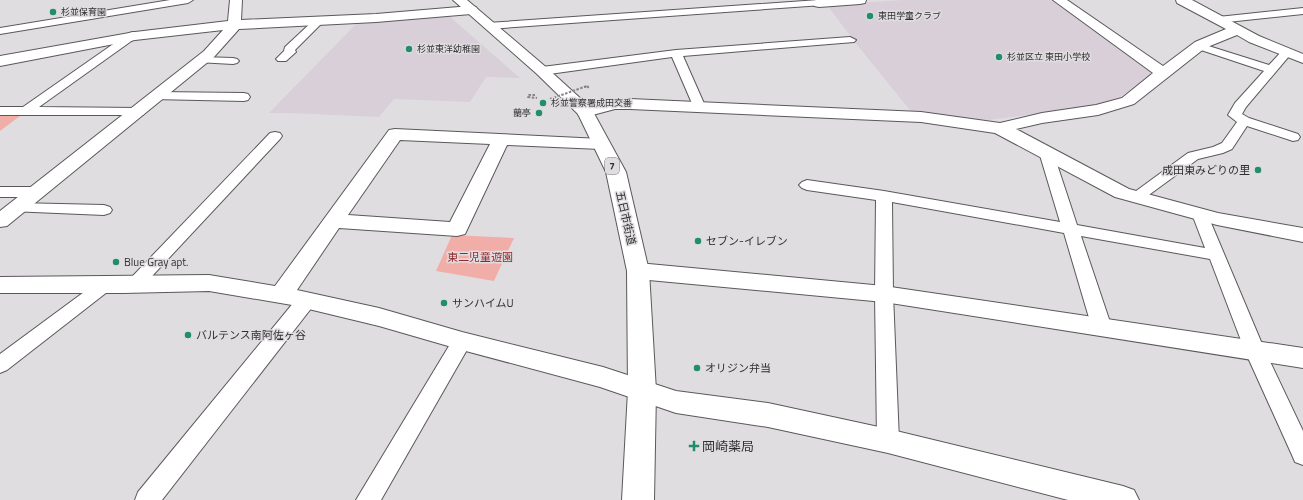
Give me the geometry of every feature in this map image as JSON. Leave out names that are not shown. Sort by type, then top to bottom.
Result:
[{"type":"street","points":[[0,221],[209,54],[234,26],[236,0]]},
{"type":"street","points":[[819,3],[860,0]]},
{"type":"street","points":[[1059,0],[1162,73]]},
{"type":"street","points":[[1182,0],[1237,30],[1286,53],[1303,59]]},
{"type":"street","points":[[0,61],[133,35],[234,26],[418,16],[465,5]]},
{"type":"street","name":"五日市街道","points":[[465,5],[542,71],[585,112],[616,172],[638,271],[642,391],[638,500]]},
{"type":"street","points":[[1000,128],[1042,118],[1098,110],[1128,101],[1198,46],[1237,30]]},
{"type":"street","points":[[585,112],[615,104],[921,117],[1000,128],[1122,193],[1200,214],[1303,235]]},
{"type":"street","points":[[281,296],[395,134],[601,144]]},
{"type":"street","points":[[334,221],[457,229],[501,139]]},
{"type":"street","points":[[638,271],[884,294],[1303,358]]},
{"type":"street","points":[[0,285],[134,285],[209,283],[281,296],[378,317],[462,341],[603,377],[676,402],[768,415],[888,442],[1058,492],[1123,500]]},
{"type":"lane","points":[[0,31],[188,0]]},
{"type":"lane","points":[[488,26],[819,3]]},
{"type":"lane","points":[[1218,20],[1303,11]]},
{"type":"lane","points":[[282,59],[290,52],[289,49],[319,21]]},
{"type":"lane","points":[[26,111],[133,35]]},
{"type":"lane","points":[[542,71],[676,53],[850,40]]},
{"type":"lane","points":[[1198,46],[1271,70]]},
{"type":"lane","points":[[676,53],[700,108]]},
{"type":"lane","points":[[1286,53],[1240,106],[1235,115],[1244,121],[1293,137]]},
{"type":"lane","points":[[201,60],[233,61]]},
{"type":"lane","points":[[157,96],[244,97]]},
{"type":"lane","points":[[0,111],[138,112]]},
{"type":"lane","points":[[1137,197],[1193,156],[1228,146],[1244,121]]},
{"type":"lane","points":[[134,285],[275,136]]},
{"type":"lane","points":[[1046,152],[1102,328]]},
{"type":"lane","points":[[807,185],[884,196],[1216,255]]},
{"type":"lane","points":[[0,192],[37,192]]},
{"type":"lane","points":[[884,196],[884,294],[888,442]]},
{"type":"lane","points":[[16,208],[104,210]]},
{"type":"lane","points":[[1200,214],[1255,350],[1303,455]]},
{"type":"lane","points":[[0,365],[105,285]]},
{"type":"lane","points":[[147,500],[306,301]]},
{"type":"lane","points":[[368,500],[462,341]]},
{"type":"path","points":[[550,99],[586,86],[589,88]]},
{"type":"shaded area","name":"杉並区立 東田小学校","points":[[903,0],[1051,0],[1154,72],[1120,97],[1090,107],[988,120],[913,114],[827,5]]},
{"type":"shaded area","name":"杉並東洋幼稚園","points":[[449,16],[520,78],[486,77],[470,102],[394,99],[379,117],[269,113],[360,20]]},
{"type":"green space","points":[[0,116],[20,116],[0,131]]},
{"type":"green space","name":"東二児童遊園","points":[[452,235],[514,238],[494,281],[436,271]]},
{"type":"place","name":"杉並保育園","points":[[53,12]]},
{"type":"place","name":"東田学童クラブ","points":[[870,16]]},
{"type":"place","name":"杉並東洋幼稚園","points":[[409,49]]},
{"type":"place","name":"杉並区立 東田小学校","points":[[999,57]]},
{"type":"place","name":"杉並警察署成田交番","points":[[543,103]]},
{"type":"place","name":"蘭亭","points":[[539,113]]},
{"type":"place","name":"成田東みどりの里","points":[[1258,170]]},
{"type":"place","name":"セブン-イレブン","points":[[698,241]]},
{"type":"place","name":"Blue Gray apt.","points":[[116,262]]},
{"type":"place","name":"サンハイムU","points":[[444,303]]},
{"type":"place","name":"バルテンス南阿佐ヶ谷","points":[[188,335]]},
{"type":"place","name":"オリジン弁当","points":[[697,368]]},
{"type":"place","name":"岡崎薬局","points":[[694,446]]}]
